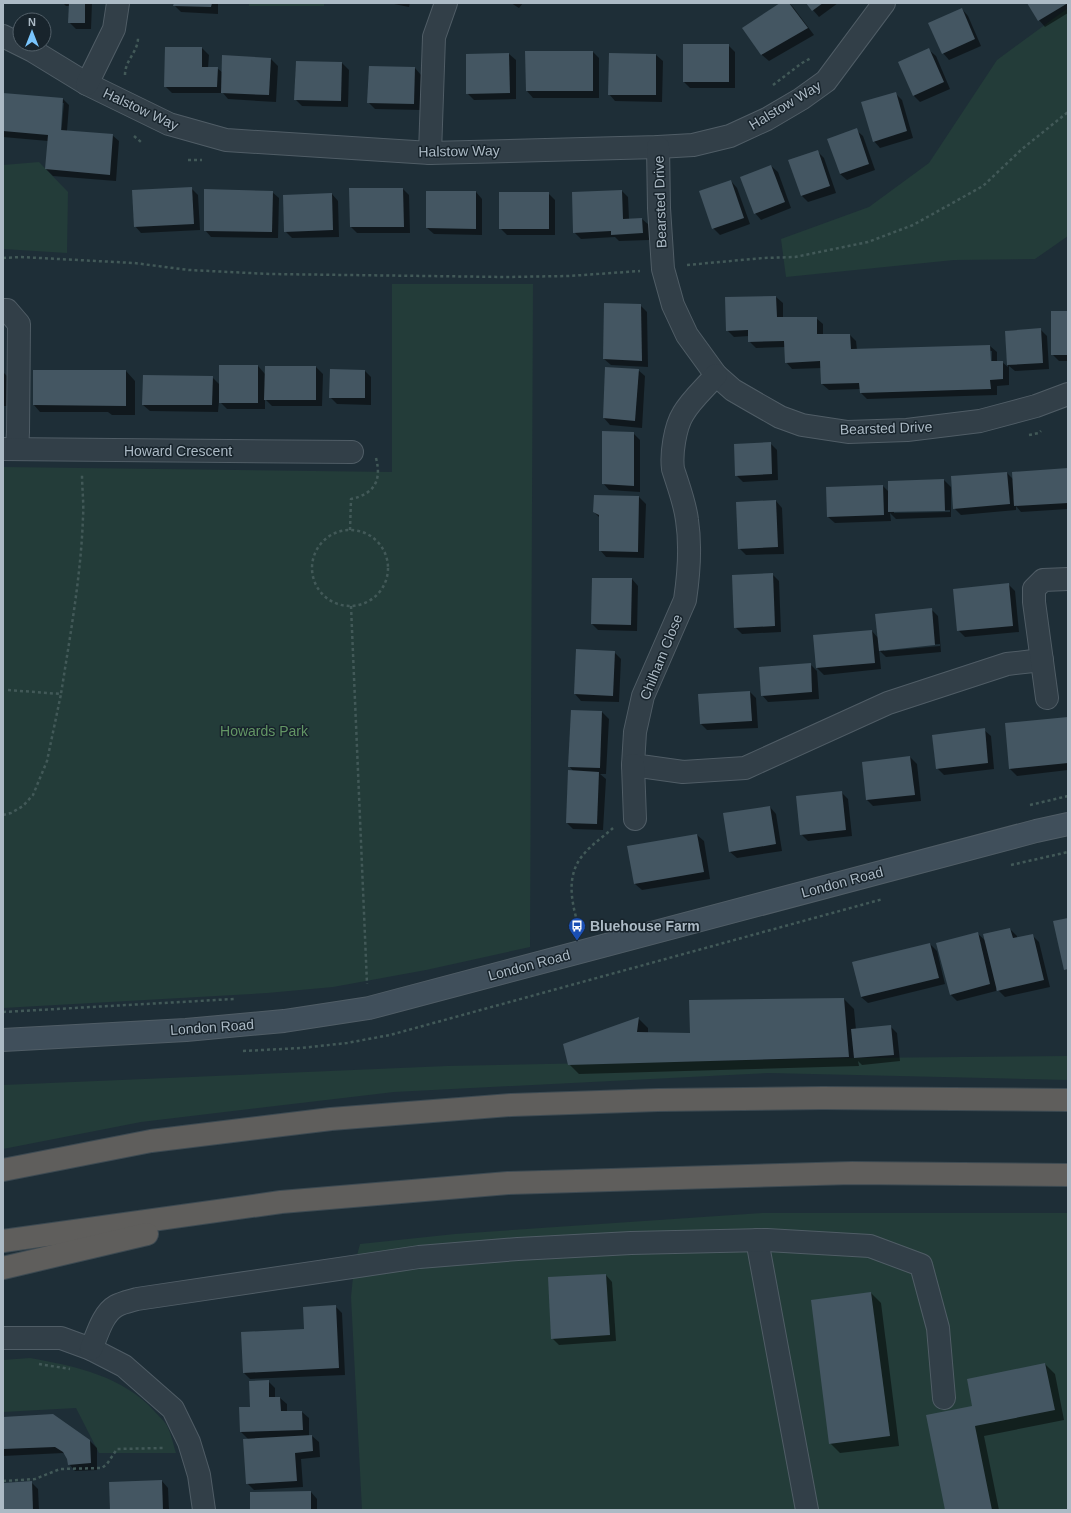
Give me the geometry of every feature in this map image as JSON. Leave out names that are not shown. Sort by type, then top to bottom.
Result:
[{"type":"highway","points":[[3,1170],[151,1141],[331,1119],[511,1105],[658,1100],[823,1098],[1068,1100]]},
{"type":"highway","points":[[3,1241],[281,1202],[508,1183],[852,1173],[1068,1175]]},
{"type":"highway","points":[[3,1268],[281,1202]]},
{"type":"main road","name":"London Road","points":[[3,1040],[186,1030],[284,1022],[368,1008],[1020,835],[1068,824]]},
{"type":"street","points":[[87,84],[114,29],[118,3]]},
{"type":"street","points":[[430,153],[434,37],[446,3]]},
{"type":"street","name":"Halstow Way","points":[[3,36],[33,51],[87,84],[169,124],[226,140],[430,153],[693,146],[730,136],[767,119],[801,99],[826,81],[884,3]]},
{"type":"street","name":"Bearsted Drive","points":[[658,147],[659,208],[664,269],[673,305],[687,335],[716,375],[733,390],[780,417],[802,425],[848,432],[908,430],[980,421],[1036,406],[1068,394]]},
{"type":"street","points":[[3,310],[7,310],[19,324],[18,432],[10,449]]},
{"type":"street","name":"Chilham Close","points":[[625,823],[633,766],[635,732],[643,696],[685,600],[687,585],[690,554],[687,519],[673,469],[673,448],[682,414],[716,375]]},
{"type":"street","name":"Howard Crescent","points":[[10,449],[352,452]]},
{"type":"street","points":[[1047,698],[1034,602],[1034,589],[1043,580],[1068,579]]},
{"type":"street","points":[[633,766],[683,772],[745,768],[888,703],[1007,664],[1042,660]]},
{"type":"street","points":[[91,1349],[103,1321],[115,1306],[136,1299],[426,1257],[518,1249],[631,1243],[757,1240],[870,1246],[921,1265],[938,1328],[944,1398]]},
{"type":"street","points":[[757,1240],[807,1510]]},
{"type":"street","points":[[3,1338],[61,1338],[91,1349],[124,1366],[173,1409],[189,1442],[199,1475],[204,1510]]},
{"type":"path","points":[[125,80],[125,68],[138,46],[139,32]]},
{"type":"path","points":[[769,90],[774,84],[814,56]]},
{"type":"path","points":[[680,266],[763,258],[795,257],[868,242],[913,225],[983,186],[1022,149],[1068,112]]},
{"type":"path","points":[[3,258],[22,257],[134,263],[189,270],[323,276],[569,276],[642,271]]},
{"type":"path","points":[[3,815],[11,813],[23,806],[33,795],[47,761],[61,694],[71,632],[82,533],[83,516],[81,450]]},
{"type":"path","points":[[350,530],[351,499],[359,498],[373,489],[379,474],[376,456]]},
{"type":"path","points":[[350,530],[366,532],[377,540],[385,550],[389,563],[388,576],[383,589],[374,599],[362,605],[351,606],[337,604],[326,598],[319,590],[313,579],[312,567],[313,556],[327,537],[339,531],[350,530]]},
{"type":"path","points":[[351,606],[367,985],[359,986]]},
{"type":"path","points":[[8,690],[61,694]]},
{"type":"path","points":[[581,934],[572,905],[574,871],[582,855],[625,823]]},
{"type":"path","points":[[3,1012],[241,999]]},
{"type":"path","points":[[36,1364],[73,1370]]},
{"type":"path","points":[[3,1481],[35,1479],[60,1469],[102,1468],[108,1464],[117,1450],[169,1448]]},
{"type":"green space","points":[[249,3],[324,3],[324,6],[249,6]]},
{"type":"green space","points":[[1068,8],[1068,236],[1035,259],[954,260],[786,277],[781,239],[869,207],[929,163],[997,60]]},
{"type":"green space","points":[[39,162],[68,192],[67,253],[3,249],[3,165]]},
{"type":"green space","name":"Howards Park","points":[[392,284],[533,284],[530,947],[426,970],[333,987],[267,993],[3,1008],[3,467],[392,472]]},
{"type":"green space","points":[[1068,1056],[1068,1080],[769,1073],[394,1092],[141,1122],[3,1149],[3,1085],[447,1066],[854,1058]]},
{"type":"green space","points":[[762,1213],[1068,1213],[1068,1510],[362,1510],[351,1297],[354,1267],[360,1244],[455,1234]]},
{"type":"green space","points":[[30,1358],[81,1369],[114,1381],[129,1390],[143,1400],[166,1424],[171,1434],[176,1453],[99,1453],[76,1408],[3,1412],[3,1360]]},
{"type":"building","points":[[69,3],[85,3],[85,23],[68,23]]},
{"type":"building","points":[[174,3],[212,3],[211,7],[173,6]]},
{"type":"building","points":[[780,3],[789,3],[808,28],[761,55],[742,28]]},
{"type":"building","points":[[806,3],[823,3],[812,11]]},
{"type":"building","points":[[1027,3],[1068,3],[1038,21]]},
{"type":"building","points":[[962,8],[975,39],[942,54],[928,23]]},
{"type":"building","points":[[683,44],[729,44],[729,82],[683,82]]},
{"type":"building","points":[[165,47],[202,47],[202,67],[218,67],[217,87],[164,87]]},
{"type":"building","points":[[929,48],[944,82],[913,96],[898,62]]},
{"type":"building","points":[[525,51],[593,51],[593,91],[526,91]]},
{"type":"building","points":[[509,53],[510,93],[466,94],[466,54]]},
{"type":"building","points":[[609,53],[656,54],[656,95],[608,95]]},
{"type":"building","points":[[222,55],[271,58],[269,95],[221,93]]},
{"type":"building","points":[[296,61],[342,62],[341,101],[294,100]]},
{"type":"building","points":[[369,66],[415,67],[414,104],[367,103]]},
{"type":"building","points":[[896,92],[907,131],[873,142],[861,102]]},
{"type":"building","points":[[3,93],[63,98],[61,130],[113,134],[110,175],[45,169],[48,135],[3,131]]},
{"type":"building","points":[[857,128],[869,164],[840,174],[827,139]]},
{"type":"building","points":[[818,150],[830,186],[801,196],[788,160]]},
{"type":"building","points":[[771,165],[785,202],[754,214],[740,177]]},
{"type":"building","points":[[731,180],[744,218],[712,229],[699,191]]},
{"type":"building","points":[[192,187],[194,224],[134,227],[132,190]]},
{"type":"building","points":[[349,188],[403,188],[404,227],[350,227]]},
{"type":"building","points":[[204,189],[273,191],[272,232],[204,231]]},
{"type":"building","points":[[622,190],[623,219],[642,218],[643,233],[611,235],[611,231],[573,233],[572,192]]},
{"type":"building","points":[[426,191],[476,191],[476,229],[426,228]]},
{"type":"building","points":[[499,192],[549,192],[549,229],[499,229]]},
{"type":"building","points":[[332,193],[333,230],[284,232],[283,195]]},
{"type":"building","points":[[776,296],[777,317],[817,317],[817,334],[850,334],[851,349],[990,345],[991,361],[1003,361],[1003,379],[990,380],[991,389],[860,393],[859,383],[821,384],[820,361],[785,363],[784,341],[748,342],[748,330],[726,331],[725,297]]},
{"type":"building","points":[[604,303],[641,304],[642,361],[603,359]]},
{"type":"building","points":[[1051,311],[1068,311],[1068,355],[1051,355]]},
{"type":"building","points":[[1041,328],[1043,363],[1007,365],[1005,331]]},
{"type":"building","points":[[219,365],[258,365],[258,403],[219,403]]},
{"type":"building","points":[[265,366],[316,366],[316,400],[264,400]]},
{"type":"building","points":[[605,367],[639,369],[635,421],[603,418]]},
{"type":"building","points":[[330,369],[365,370],[365,398],[329,398]]},
{"type":"building","points":[[33,370],[126,370],[126,406],[33,405]]},
{"type":"building","points":[[143,375],[213,376],[212,405],[142,405]]},
{"type":"building","points":[[602,431],[634,432],[634,486],[602,484]]},
{"type":"building","points":[[771,442],[772,474],[735,476],[734,444]]},
{"type":"building","points":[[1068,468],[1068,503],[1014,506],[1012,472]]},
{"type":"building","points":[[1007,472],[1010,504],[953,509],[951,476]]},
{"type":"building","points":[[944,479],[945,511],[888,512],[888,481]]},
{"type":"building","points":[[883,485],[884,515],[827,517],[826,487]]},
{"type":"building","points":[[594,495],[639,496],[638,552],[599,551],[599,515],[593,512]]},
{"type":"building","points":[[776,500],[778,547],[738,549],[736,502]]},
{"type":"building","points":[[773,573],[775,626],[734,628],[732,575]]},
{"type":"building","points":[[592,578],[632,578],[631,625],[591,624]]},
{"type":"building","points":[[1009,583],[1013,626],[957,631],[953,589]]},
{"type":"building","points":[[932,608],[935,645],[879,651],[875,614]]},
{"type":"building","points":[[872,630],[875,663],[816,668],[813,635]]},
{"type":"building","points":[[576,649],[615,651],[613,696],[574,694]]},
{"type":"building","points":[[811,663],[812,692],[761,696],[759,667]]},
{"type":"building","points":[[750,691],[752,721],[700,724],[698,694]]},
{"type":"building","points":[[571,710],[602,711],[600,768],[568,767]]},
{"type":"building","points":[[1068,717],[1068,763],[1009,769],[1005,723]]},
{"type":"building","points":[[985,728],[988,763],[936,769],[932,735]]},
{"type":"building","points":[[910,756],[915,795],[866,800],[862,762]]},
{"type":"building","points":[[568,770],[599,772],[597,824],[566,823]]},
{"type":"building","points":[[842,791],[846,830],[800,835],[796,796]]},
{"type":"building","points":[[770,806],[776,844],[729,852],[723,813]]},
{"type":"building","points":[[697,834],[704,872],[634,884],[627,846]]},
{"type":"building","points":[[1068,918],[1068,969],[1064,970],[1053,921]]},
{"type":"building","points":[[1010,928],[1013,938],[1033,934],[1044,980],[997,991],[983,934]]},
{"type":"building","points":[[978,932],[990,984],[950,995],[936,943]]},
{"type":"building","points":[[930,943],[939,978],[861,997],[852,962]]},
{"type":"building","points":[[844,998],[849,1057],[568,1065],[563,1044],[639,1017],[637,1032],[690,1033],[689,1000]]},
{"type":"building","points":[[891,1025],[894,1055],[854,1058],[851,1029]]},
{"type":"building","points":[[606,1274],[610,1335],[551,1339],[548,1277]]},
{"type":"building","points":[[871,1292],[890,1436],[829,1444],[811,1300]]},
{"type":"building","points":[[336,1305],[339,1368],[243,1373],[241,1332],[304,1329],[303,1307]]},
{"type":"building","points":[[1045,1363],[1055,1410],[975,1426],[992,1510],[945,1510],[926,1415],[972,1406],[967,1379]]},
{"type":"building","points":[[269,1380],[269,1397],[280,1397],[281,1411],[302,1411],[303,1430],[240,1432],[239,1407],[250,1407],[249,1381]]},
{"type":"building","points":[[53,1414],[90,1440],[91,1463],[68,1465],[67,1459],[63,1452],[55,1447],[3,1449],[3,1417]]},
{"type":"building","points":[[312,1435],[313,1451],[295,1453],[297,1481],[246,1484],[243,1439]]},
{"type":"building","points":[[162,1480],[163,1510],[110,1510],[109,1482]]},
{"type":"building","points":[[32,1481],[33,1510],[3,1510],[3,1483]]},
{"type":"building","points":[[311,1491],[311,1510],[250,1510],[250,1492]]},
{"type":"place","name":"Bluehouse Farm","points":[[577,941]]}]
